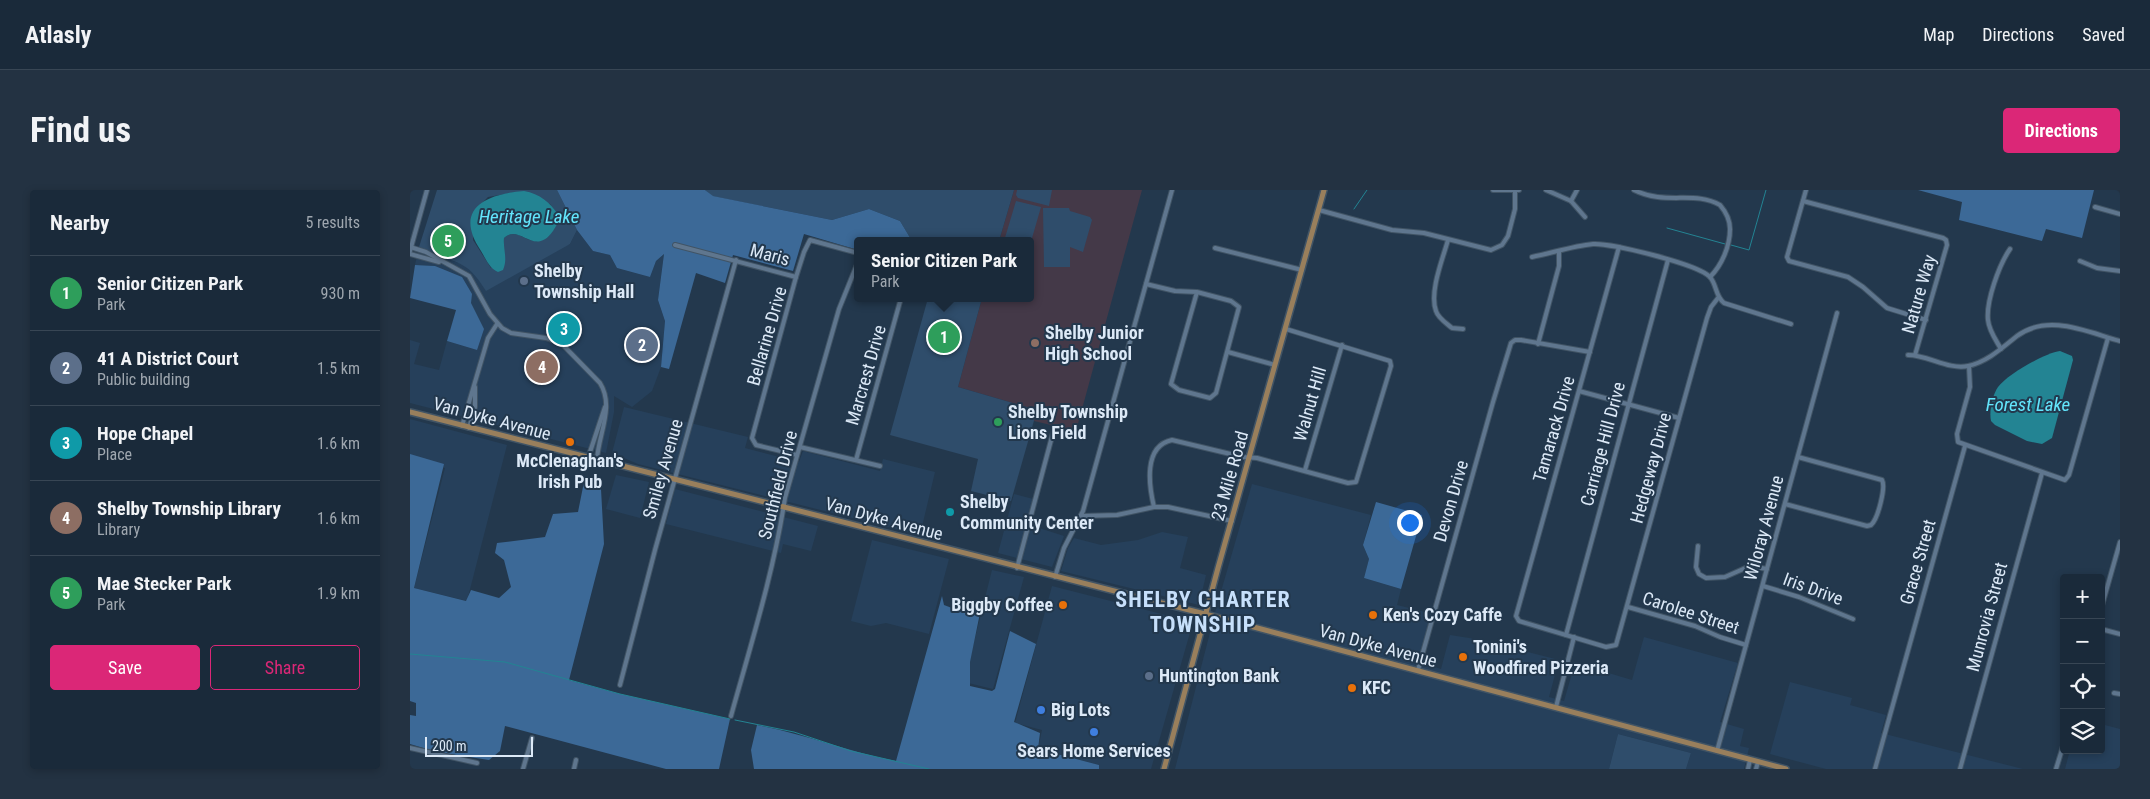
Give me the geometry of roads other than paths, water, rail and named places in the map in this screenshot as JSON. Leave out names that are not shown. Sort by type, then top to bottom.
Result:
[{"type":"main road","name":"23 Mile Road","points":[[1164,769],[1205,614],[1324,190]]},
{"type":"main road","name":"Van Dyke Avenue","points":[[410,412],[674,481],[1205,614],[1786,769]]},
{"type":"street","points":[[410,250],[427,190]]},
{"type":"street","points":[[1055,577],[1064,548],[1081,516],[1172,190]]},
{"type":"street","points":[[1493,190],[1518,190]]},
{"type":"street","points":[[1546,190],[1571,201],[1585,217]]},
{"type":"street","points":[[1571,201],[1577,190]]},
{"type":"street","points":[[1634,190],[1656,196],[1675,192]]},
{"type":"street","points":[[1806,190],[1787,257],[1788,261],[1854,279],[1888,308],[1926,320]]},
{"type":"street","points":[[1319,210],[1392,230],[1419,232],[1477,247],[1495,249],[1504,242],[1515,208],[1515,191]]},
{"type":"street","points":[[1704,193],[1718,202],[1726,212],[1730,225],[1729,242],[1718,268],[1710,277]]},
{"type":"street","name":"Nature Way","points":[[1803,201],[1946,240],[1948,245],[1915,355]]},
{"type":"street","points":[[2095,207],[2120,214]]},
{"type":"street","name":"Bellarine Drive","points":[[797,455],[758,445],[753,441],[752,436],[796,277],[810,240],[854,252]]},
{"type":"street","points":[[1448,240],[1436,286],[1436,312],[1442,321],[1452,328],[1463,329]]},
{"type":"street","points":[[1532,257],[1593,244],[1619,247],[1693,267],[1710,277],[1718,298],[1736,308],[1792,324]]},
{"type":"street","name":"Maris","points":[[675,245],[796,277]]},
{"type":"street","name":"Tamarack Drive","points":[[1566,635],[1517,619],[1619,247]]},
{"type":"street","points":[[1215,248],[1302,270]]},
{"type":"street","points":[[2001,349],[1990,329],[1988,310],[2002,261],[2010,249]]},
{"type":"street","points":[[410,250],[434,261],[444,262]]},
{"type":"street","points":[[410,250],[426,252],[469,276],[497,324],[511,333],[546,338],[562,344],[600,383],[605,390],[606,415],[597,461]]},
{"type":"street","points":[[1559,252],[1559,266],[1538,344],[1566,346],[1590,352]]},
{"type":"street","name":"Smiley Avenue","points":[[620,685],[654,550],[736,260]]},
{"type":"street","name":"Carriage Hill Drive","points":[[1566,635],[1668,260]]},
{"type":"street","points":[[2080,261],[2098,268],[2120,270]]},
{"type":"street","name":"Southfield Drive","points":[[732,716],[773,564],[797,455],[839,308],[854,275]]},
{"type":"street","points":[[1146,284],[1175,291],[1197,292],[1230,301],[1239,306],[1216,393],[1212,398],[1178,390],[1172,385],[1171,379],[1197,292]]},
{"type":"street","name":"Hedgeway Drive","points":[[1574,637],[1606,647],[1615,646],[1628,607],[1678,418],[1707,318],[1711,307],[1718,298]]},
{"type":"street","name":"Marcrest Drive","points":[[856,460],[901,302]]},
{"type":"street","name":"Wiloray Avenue","points":[[1716,750],[1763,586],[1837,313]]},
{"type":"street","points":[[462,426],[488,338],[497,324]]},
{"type":"street","points":[[1908,355],[1915,355],[1954,366],[1969,366],[1982,361],[2025,331],[2042,325],[2062,325],[2120,341]]},
{"type":"street","points":[[1154,507],[1150,487],[1150,469],[1157,449],[1165,442],[1179,441],[1354,483],[1391,366],[1390,361],[1286,329]]},
{"type":"street","points":[[1969,366],[1970,387],[1956,437],[1958,442],[2066,480],[2108,338]]},
{"type":"street","name":"Devon Drive","points":[[1418,670],[1492,402],[1513,340],[1538,344]]},
{"type":"street","name":"Walnut Hill","points":[[1305,470],[1342,345]]},
{"type":"street","points":[[1228,352],[1276,365]]},
{"type":"street","points":[[470,428],[475,407],[475,385]]},
{"type":"street","points":[[1579,391],[1678,418]]},
{"type":"street","points":[[588,458],[606,405]]},
{"type":"street","points":[[1017,568],[1054,429]]},
{"type":"street","name":"Grace Street","points":[[1875,769],[1965,446]]},
{"type":"street","points":[[800,447],[880,466]]},
{"type":"street","points":[[1784,504],[1871,525],[1875,520],[1884,488],[1883,481],[1798,456]]},
{"type":"street","name":"Munrovia Street","points":[[1960,769],[2042,473]]},
{"type":"street","points":[[1081,516],[1117,515],[1154,507],[1179,508],[1232,521]]},
{"type":"street","points":[[2105,595],[2120,542]]},
{"type":"street","points":[[1698,546],[1696,567],[1699,574],[1706,578],[1725,578],[1750,566],[1767,569]]},
{"type":"street","name":"Iris Drive","points":[[1763,586],[1799,597],[1853,619]]},
{"type":"street","name":"Carolee Street","points":[[1628,607],[1695,626],[1720,637],[1746,645]]},
{"type":"street","points":[[2105,629],[2120,634]]},
{"type":"street","points":[[1556,707],[1574,637],[1566,635]]},
{"type":"street","points":[[2114,693],[2120,694]]},
{"type":"street","points":[[523,769],[532,738]]},
{"type":"street","points":[[410,748],[477,763]]},
{"type":"street","points":[[2056,769],[2061,754]]},
{"type":"street","points":[[574,769],[576,760]]},
{"type":"street","points":[[1748,769],[1750,760]]},
{"type":"street","points":[[1756,769],[1758,762]]},
{"type":"water","name":"Heritage Lake","points":[[524,191],[535,194],[548,203],[559,216],[558,222],[553,231],[540,241],[533,241],[516,234],[510,234],[504,238],[504,266],[503,270],[498,272],[488,263],[473,236],[470,224],[472,214],[477,206],[486,200]]},
{"type":"water","name":"Forest Lake","points":[[2060,351],[2072,356],[2073,360],[2052,438],[2042,444],[2027,441],[1995,425],[1990,417],[1994,395],[1998,387],[2010,376],[2027,365]]},
{"type":"waterway","points":[[1354,209],[1367,190]]},
{"type":"waterway","points":[[1731,245],[1749,250],[1766,190]]},
{"type":"waterway","points":[[1667,228],[1725,244]]},
{"type":"waterway","points":[[410,654],[505,662],[620,694],[730,719]]},
{"type":"waterway","points":[[735,720],[794,732],[851,751],[929,769]]},
{"type":"place","name":"Mae Stecker Park","points":[[448,241]]},
{"type":"place","name":"Shelby Township Hall","points":[[524,281]]},
{"type":"place","name":"Hope Chapel","points":[[564,329]]},
{"type":"place","name":"Senior Citizen Park","points":[[944,337]]},
{"type":"place","name":"Shelby Junior High School","points":[[1035,343]]},
{"type":"place","name":"41 A District Court","points":[[642,345]]},
{"type":"place","name":"Shelby Township Library","points":[[542,367]]},
{"type":"place","name":"Shelby Township Lions Field","points":[[998,422]]},
{"type":"place","name":"McClenaghan's Irish Pub","points":[[570,442]]},
{"type":"place","name":"Shelby Community Center","points":[[950,512]]},
{"type":"place","name":"Biggby Coffee","points":[[1063,605]]},
{"type":"place","name":"Ken's Cozy Caffe","points":[[1373,615]]},
{"type":"place","name":"Tonini's Woodfired Pizzeria","points":[[1463,657]]},
{"type":"place","name":"Huntington Bank","points":[[1149,676]]},
{"type":"place","name":"KFC","points":[[1352,688]]},
{"type":"place","name":"Big Lots","points":[[1041,710]]},
{"type":"place","name":"Sears Home Services","points":[[1094,732]]},
{"type":"district","name":"SHELBY CHARTER TOWNSHIP","points":[[1203,612]]}]
